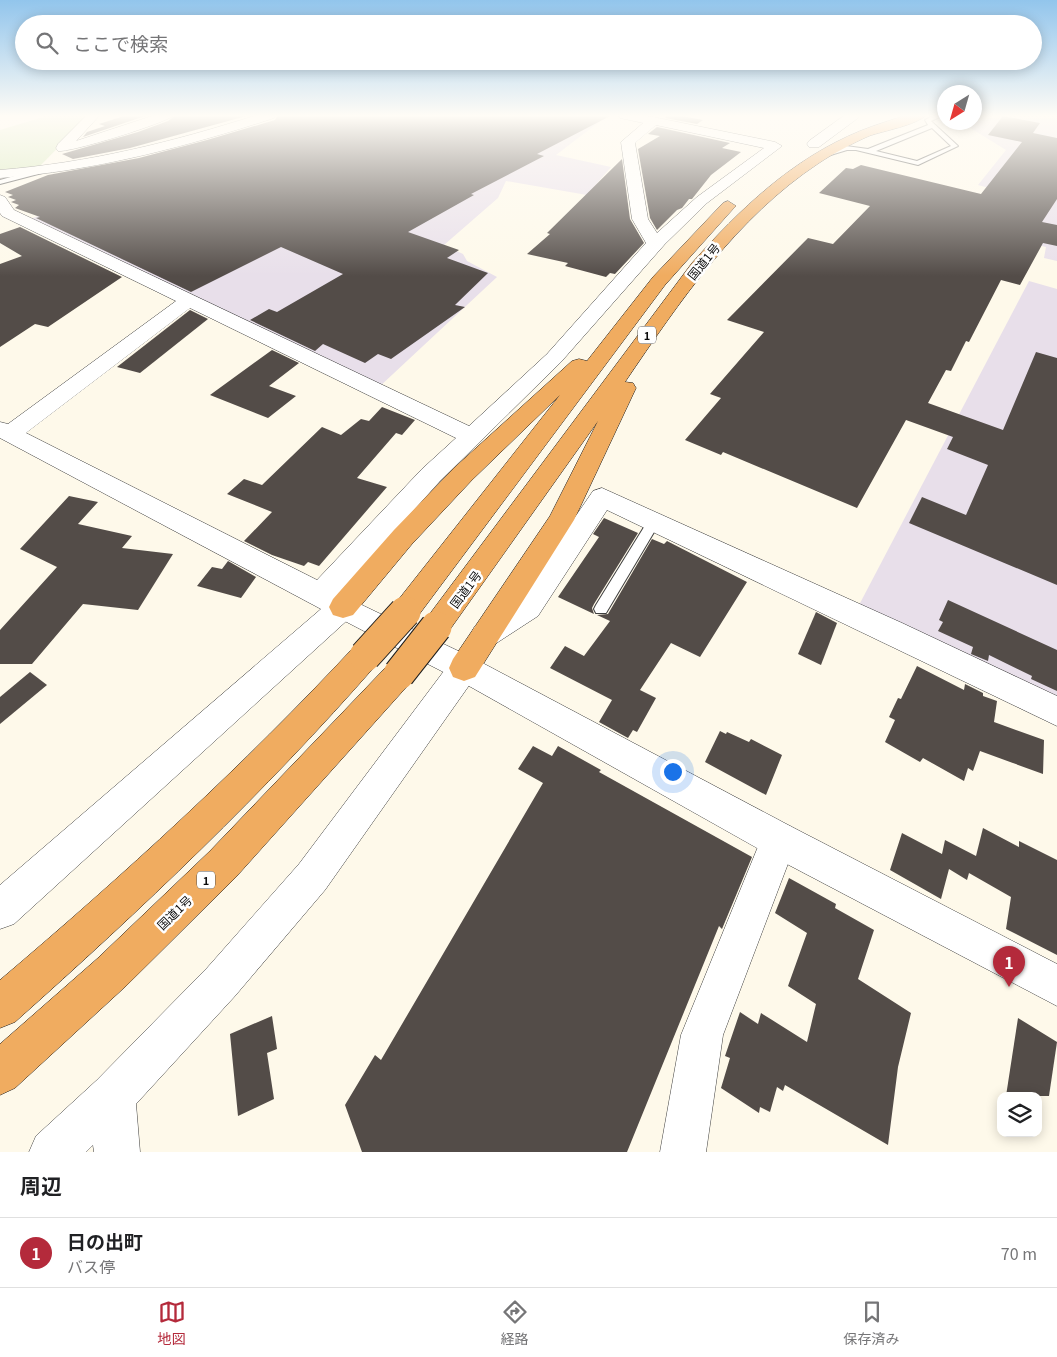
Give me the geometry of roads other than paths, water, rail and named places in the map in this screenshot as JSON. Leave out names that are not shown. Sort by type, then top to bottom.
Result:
[{"type":"highway","name":"国道1号","points":[[0,1007],[80,938],[191,837],[282,747],[405,612],[635,312],[682,254],[726,208],[776,169]]},
{"type":"highway","name":"国道1号","points":[[0,1073],[112,972],[223,864],[399,674],[436,627],[658,320],[703,261],[746,212],[793,169]]},
{"type":"highway","name":"1","points":[[332,600],[403,537],[463,474],[635,312]]},
{"type":"highway","name":"1","points":[[464,668],[561,520],[658,320]]},
{"type":"street","points":[[39,172],[42,169]]},
{"type":"street","points":[[0,174],[39,172],[55,169]]},
{"type":"street","points":[[632,169],[640,219],[655,244]]},
{"type":"street","points":[[0,910],[332,600],[431,474],[554,358],[655,244],[702,200],[744,169]]},
{"type":"street","points":[[0,200],[8,213],[472,437]]},
{"type":"street","points":[[188,301],[4,431],[464,668],[780,840],[1057,986]]},
{"type":"street","points":[[486,635],[528,608],[602,497],[901,636],[1057,712]]},
{"type":"street","points":[[52,1152],[113,1096],[221,982],[312,877],[464,668]]},
{"type":"street","points":[[683,1152],[702,1035],[780,840]]},
{"type":"street","points":[[113,1096],[117,1152]]},
{"type":"lane","points":[[0,182],[39,172]]},
{"type":"lane","points":[[601,608],[654,522]]},
{"type":"place","name":"日の出町","points":[[1009,987]]}]
